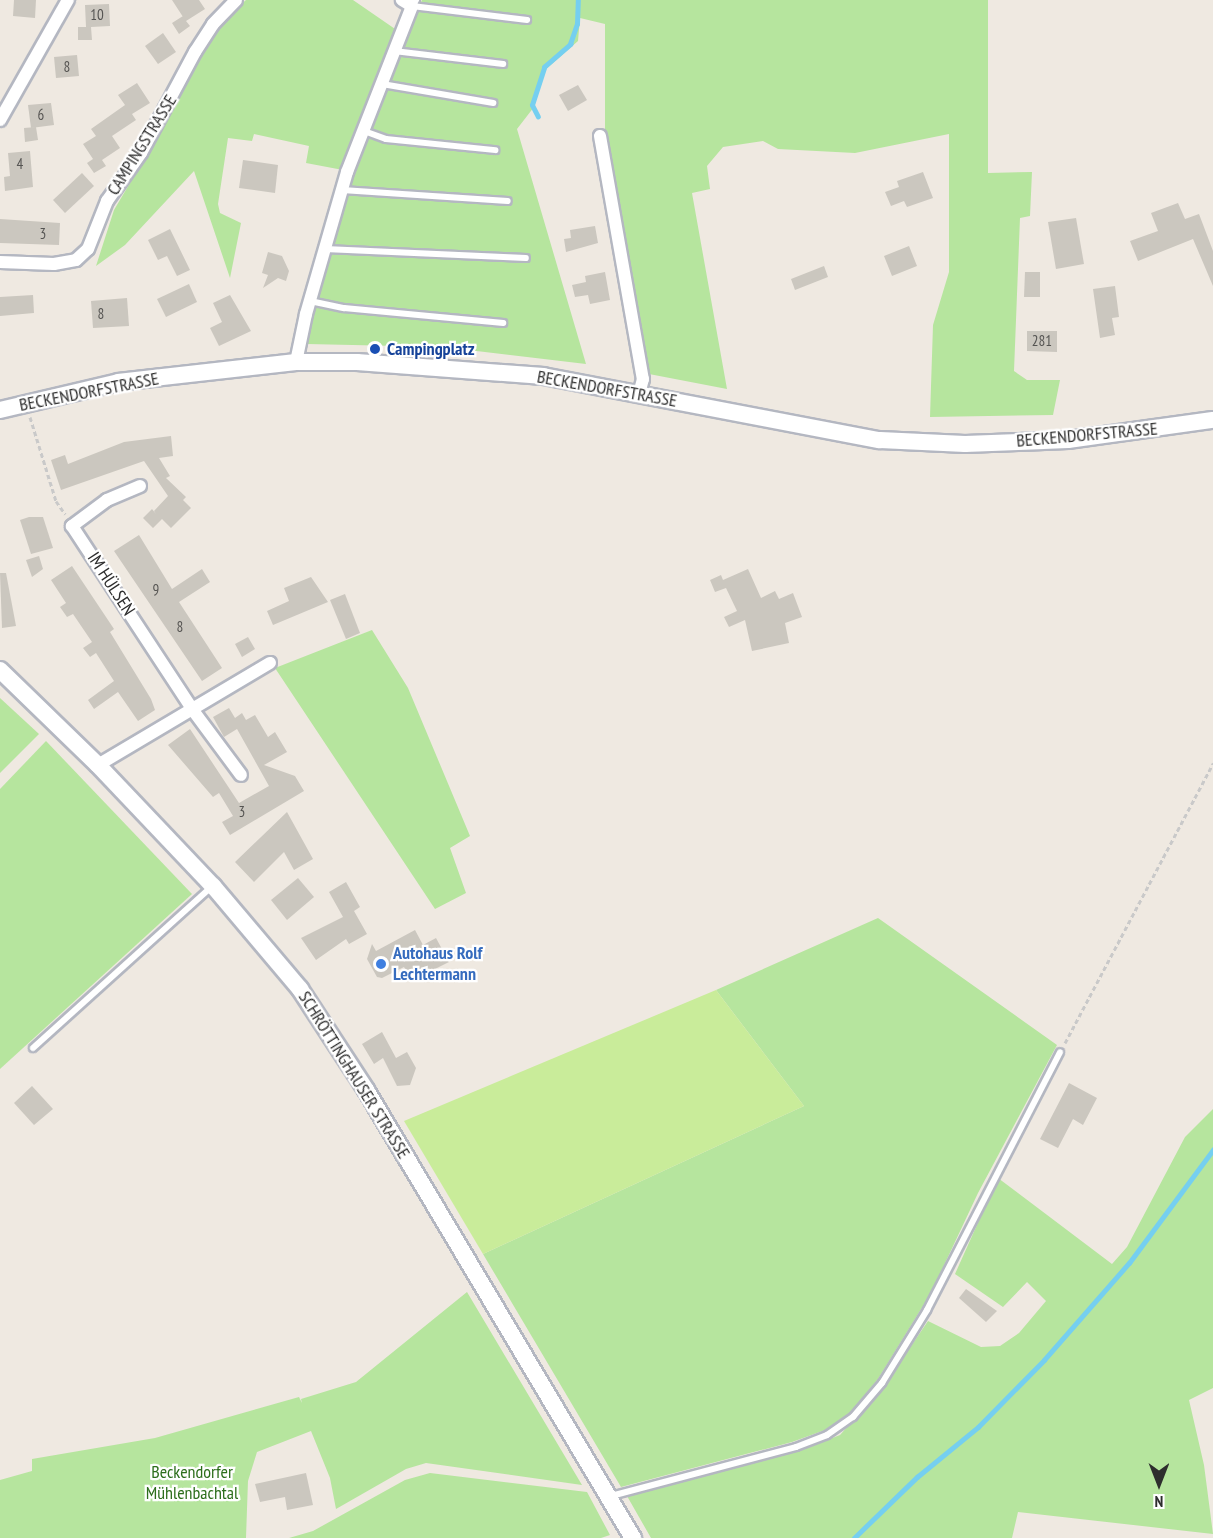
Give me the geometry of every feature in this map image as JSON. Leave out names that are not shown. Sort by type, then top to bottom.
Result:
[{"type":"street","points":[[0,120],[68,0]]},
{"type":"street","name":"CAMPINGSTRASSE","points":[[0,262],[54,264],[76,260],[88,249],[107,201],[147,143],[195,52],[213,24],[236,0]]},
{"type":"street","points":[[296,362],[310,301],[341,190],[394,51],[410,2]]},
{"type":"street","points":[[600,136],[643,379],[639,394]]},
{"type":"street","name":"BECKENDORFSTRASSE","points":[[0,410],[118,382],[296,362],[467,369],[543,376],[880,440],[965,444],[1068,440],[1213,420]]},
{"type":"street","points":[[72,526],[107,500],[140,486]]},
{"type":"street","name":"IM HÜLSEN","points":[[72,526],[192,709],[241,775]]},
{"type":"street","points":[[98,765],[270,663]]},
{"type":"street","name":"SCHRÖTTINGHAUSER STRASSE","points":[[0,670],[98,765],[213,886],[285,969],[334,1038],[633,1538]]},
{"type":"lane","points":[[410,2],[527,20]]},
{"type":"lane","points":[[394,51],[503,64]]},
{"type":"lane","points":[[381,84],[493,103]]},
{"type":"lane","points":[[363,130],[386,140],[495,150]]},
{"type":"lane","points":[[341,190],[508,201]]},
{"type":"lane","points":[[325,249],[526,258]]},
{"type":"lane","points":[[310,301],[344,308],[503,323]]},
{"type":"lane","points":[[33,1048],[213,886]]},
{"type":"lane","points":[[608,1497],[796,1447],[827,1435],[853,1417],[882,1383],[927,1310],[1060,1052]]},
{"type":"path","points":[[27,403],[56,501],[72,526]]},
{"type":"path","points":[[1060,1052],[1213,763]]},
{"type":"green space","points":[[246,0],[353,0],[398,31],[343,170],[306,163],[309,146],[254,134],[252,141],[228,138],[218,204],[220,213],[241,223],[230,278],[194,171],[125,245],[96,266],[114,210],[176,105],[200,55],[229,15]]},
{"type":"green space","points":[[422,0],[988,0],[988,173],[1032,172],[1030,216],[1020,218],[1014,371],[1027,380],[1060,380],[1053,415],[930,417],[933,325],[949,272],[949,134],[855,153],[778,149],[763,141],[723,147],[707,166],[710,189],[692,193],[727,389],[649,374],[605,140],[605,24],[580,18],[578,41],[545,70],[534,107],[517,129],[586,364],[443,347],[307,344],[307,321],[349,172]]},
{"type":"green space","points":[[372,630],[408,688],[470,836],[450,848],[466,893],[435,909],[275,668]]},
{"type":"green space","points":[[0,698],[39,734],[0,773]]},
{"type":"green space","points":[[46,741],[192,894],[0,1069],[0,789]]},
{"type":"green space","points":[[878,918],[1057,1045],[978,1193],[931,1293],[878,1379],[850,1413],[825,1430],[792,1442],[621,1487],[483,1254],[804,1106],[716,990]]},
{"type":"green space","points":[[716,990],[804,1106],[483,1254],[404,1121]]},
{"type":"green space","points":[[1213,1109],[1213,1388],[1189,1400],[1204,1465],[1213,1534],[1018,1512],[1012,1538],[651,1538],[627,1496],[799,1451],[840,1435],[884,1386],[928,1321],[981,1347],[1000,1346],[1019,1333],[1046,1301],[1027,1282],[1003,1307],[955,1274],[998,1178],[1112,1264],[1127,1247],[1185,1137]]},
{"type":"green space","name":"Beckendorfer Mühlenbachtal","points":[[467,1292],[582,1485],[426,1463],[406,1469],[336,1509],[330,1478],[311,1431],[257,1452],[248,1481],[246,1538],[0,1538],[0,1480],[32,1471],[32,1459],[155,1438],[299,1397],[302,1403],[301,1399],[356,1382]]},
{"type":"green space","points":[[430,1473],[587,1492],[610,1535],[601,1538],[289,1538],[313,1531],[405,1480]]},
{"type":"building","points":[[14,0],[36,0],[35,18],[13,16]]},
{"type":"building","points":[[172,0],[199,0],[205,9],[186,21],[190,26],[179,34],[172,23],[183,16]]},
{"type":"building","points":[[109,4],[110,26],[91,27],[92,40],[78,40],[78,27],[86,27],[85,5]]},
{"type":"building","points":[[163,33],[176,52],[158,64],[145,46]]},
{"type":"building","points":[[77,55],[79,76],[56,78],[54,57]]},
{"type":"building","points":[[137,83],[150,103],[132,114],[136,120],[112,136],[120,148],[102,160],[106,166],[94,173],[87,163],[93,159],[83,144],[96,136],[91,129],[125,105],[118,95]]},
{"type":"building","points":[[578,85],[587,100],[568,111],[559,95]]},
{"type":"building","points":[[51,103],[54,125],[31,128],[28,105]]},
{"type":"building","points":[[36,127],[38,140],[25,142],[24,128]]},
{"type":"building","points":[[30,151],[33,187],[5,191],[4,177],[10,176],[8,153]]},
{"type":"building","points":[[243,160],[278,165],[275,193],[239,188]]},
{"type":"building","points":[[923,172],[933,198],[907,207],[904,201],[891,206],[885,192],[899,187],[897,181]]},
{"type":"building","points":[[82,173],[94,186],[65,213],[53,200]]},
{"type":"building","points":[[1178,203],[1185,219],[1199,214],[1213,251],[1213,286],[1193,239],[1138,261],[1130,241],[1158,231],[1151,213]]},
{"type":"building","points":[[1076,218],[1084,264],[1056,269],[1048,222]]},
{"type":"building","points":[[0,219],[60,223],[59,245],[0,243]]},
{"type":"building","points":[[595,226],[598,243],[566,252],[564,239],[571,238],[570,230]]},
{"type":"building","points":[[170,229],[190,270],[177,276],[167,256],[158,260],[148,240]]},
{"type":"building","points":[[909,246],[917,266],[892,276],[884,256]]},
{"type":"building","points":[[268,252],[282,256],[289,271],[286,281],[278,278],[263,288],[268,275],[262,273]]},
{"type":"building","points":[[824,266],[828,277],[795,290],[791,279]]},
{"type":"building","points":[[605,272],[610,300],[590,304],[588,295],[575,297],[572,285],[586,282],[585,276]]},
{"type":"building","points":[[1025,272],[1040,272],[1040,297],[1024,297]]},
{"type":"building","points":[[189,284],[197,302],[166,317],[157,299]]},
{"type":"building","points":[[1115,286],[1119,317],[1112,318],[1115,335],[1100,338],[1093,289]]},
{"type":"building","points":[[33,295],[34,313],[0,316],[0,297]]},
{"type":"building","points":[[230,295],[251,331],[219,346],[210,328],[222,322],[213,303]]},
{"type":"building","points":[[127,298],[129,326],[93,328],[91,301]]},
{"type":"building","points":[[1027,331],[1057,331],[1057,352],[1027,351]]},
{"type":"building","points":[[171,436],[173,456],[159,458],[170,476],[166,478],[186,497],[183,500],[191,508],[171,528],[162,519],[153,528],[143,518],[152,509],[156,514],[154,511],[168,496],[144,461],[61,490],[51,460],[65,455],[68,464],[124,442]]},
{"type":"building","points":[[29,517],[43,517],[53,548],[31,554],[20,520]]},
{"type":"building","points":[[139,535],[172,589],[202,569],[210,582],[179,602],[222,668],[202,681],[114,551]]},
{"type":"building","points":[[39,556],[43,569],[32,577],[26,560]]},
{"type":"building","points":[[72,566],[114,629],[110,632],[151,699],[155,710],[138,721],[118,692],[94,709],[88,700],[114,681],[96,653],[90,657],[83,648],[92,642],[73,614],[67,617],[60,607],[66,603],[51,580]]},
{"type":"building","points":[[748,569],[761,598],[775,591],[779,599],[793,593],[802,617],[785,623],[789,643],[752,651],[745,620],[729,627],[724,617],[737,611],[726,588],[715,592],[710,580],[721,575],[723,580]]},
{"type":"building","points":[[0,573],[6,573],[16,626],[2,628]]},
{"type":"building","points":[[311,577],[328,602],[273,625],[267,611],[289,601],[284,588]]},
{"type":"building","points":[[345,594],[360,633],[346,639],[330,600]]},
{"type":"building","points":[[248,637],[255,649],[242,657],[235,644]]},
{"type":"building","points":[[229,708],[235,718],[242,713],[246,720],[255,715],[268,737],[275,732],[287,752],[264,765],[295,776],[304,791],[230,835],[222,822],[233,816],[219,793],[213,797],[168,745],[190,729],[239,803],[269,786],[237,729],[224,737],[213,717]]},
{"type":"building","points":[[287,812],[313,859],[294,870],[284,852],[254,882],[235,862]]},
{"type":"building","points":[[298,878],[314,897],[287,920],[271,900]]},
{"type":"building","points":[[346,882],[360,907],[354,911],[367,934],[349,944],[346,939],[316,960],[301,938],[343,917],[329,892]]},
{"type":"building","points":[[415,930],[423,945],[436,938],[449,962],[411,981],[404,967],[382,978],[377,977],[367,959],[372,944],[376,951]]},
{"type":"building","points":[[382,1032],[396,1058],[407,1052],[416,1068],[410,1085],[397,1086],[383,1058],[374,1064],[362,1044]]},
{"type":"building","points":[[1069,1083],[1097,1098],[1083,1125],[1073,1119],[1058,1148],[1040,1139]]},
{"type":"building","points":[[32,1086],[53,1109],[34,1125],[14,1103]]},
{"type":"building","points":[[966,1289],[997,1311],[986,1322],[959,1298]]},
{"type":"building","points":[[306,1473],[313,1505],[287,1510],[285,1497],[260,1502],[255,1484]]},
{"type":"waterway","points":[[538,117],[532,105],[544,67],[570,44],[577,24],[578,0]]},
{"type":"waterway","points":[[854,1538],[917,1477],[978,1427],[1044,1360],[1129,1263],[1213,1150]]},
{"type":"place","name":"Campingplatz","points":[[375,349]]},
{"type":"place","name":"Autohaus Rolf Lechtermann","points":[[381,964]]}]
